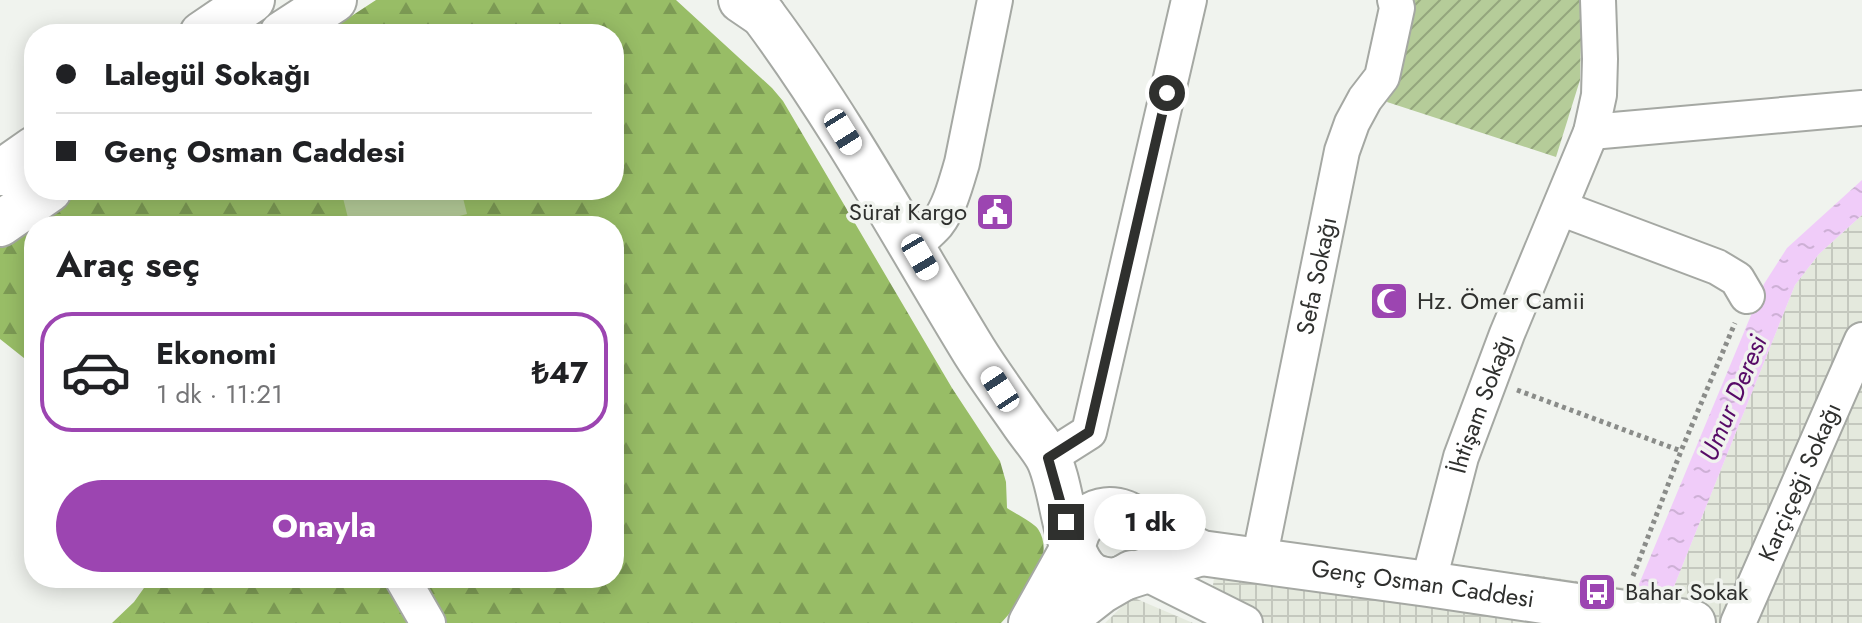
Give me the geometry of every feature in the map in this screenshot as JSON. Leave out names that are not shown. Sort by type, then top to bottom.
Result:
[{"type":"street","points":[[217,24],[252,0]]},
{"type":"street","points":[[297,24],[334,0]]},
{"type":"street","points":[[913,247],[936,224],[956,184],[995,0]]},
{"type":"street","points":[[1048,458],[1089,432],[1189,0]]},
{"type":"street","name":"Sefa Sokağı","points":[[1259,560],[1342,151],[1352,123],[1382,77],[1397,8],[1395,0]]},
{"type":"street","name":"İhtişam Sokağı","points":[[1428,584],[1461,457],[1489,380],[1591,132],[1599,95],[1598,0]]},
{"type":"street","name":"Genç Osman Caddesi","points":[[756,4],[814,87],[975,351],[1048,458],[1073,548],[1083,568],[1092,576],[1114,581],[1201,553]]},
{"type":"street","points":[[1591,132],[1862,108]]},
{"type":"street","points":[[0,158],[24,146]]},
{"type":"street","points":[[0,173],[24,156]]},
{"type":"street","points":[[0,224],[35,200]]},
{"type":"street","points":[[1560,208],[1717,267],[1737,279],[1747,296]]},
{"type":"street","name":"Karçiçeği Sokağı","points":[[1738,623],[1862,340]]},
{"type":"street","name":"Genç Osman Caddesi","points":[[1048,458],[1140,526],[1146,546],[1134,575]]},
{"type":"street","points":[[1031,623],[1073,548],[1075,536],[1087,519],[1107,510],[1125,513]]},
{"type":"street","name":"Genç Osman Caddesi","points":[[1125,513],[1201,553],[1683,621]]},
{"type":"street","points":[[1060,623],[1101,591],[1134,575],[1237,621]]},
{"type":"street","points":[[408,588],[428,623]]},
{"type":"path","points":[[1612,612],[1630,583],[1681,451],[1747,296]]},
{"type":"path","points":[[1489,380],[1681,451]]},
{"type":"shaded area","points":[[1862,215],[1862,623],[1208,623],[1220,532],[1671,594],[1795,285],[1819,254]]},
{"type":"shaded area","points":[[1132,597],[1193,623],[1105,623]]},
{"type":"green space","points":[[376,0],[676,0],[783,101],[952,388],[1000,461],[1006,482],[1007,508],[1038,529],[1043,541],[1040,566],[1018,604],[1001,623],[112,623],[144,588],[624,588],[624,216],[44,216],[69,200],[624,200],[624,24],[339,24]]},
{"type":"green space","points":[[1414,0],[1582,0],[1580,80],[1556,157],[1387,102]]},
{"type":"green space","points":[[344,200],[464,200],[467,214],[459,216],[348,216]]},
{"type":"green space","points":[[24,229],[24,358],[0,339],[0,245]]},
{"type":"water","name":"Umur Deresi","points":[[1862,180],[1862,215],[1819,254],[1795,285],[1671,594],[1637,589],[1764,284],[1787,248]]},
{"type":"place","name":"Sürat Kargo","points":[[995,212]]},
{"type":"place","name":"Hz. Ömer Camii","points":[[1389,301]]},
{"type":"place","name":"Bahar Sokak","points":[[1597,592]]},
{"type":"route","points":[[1066,522],[1048,458],[1089,432],[1167,93]]}]
